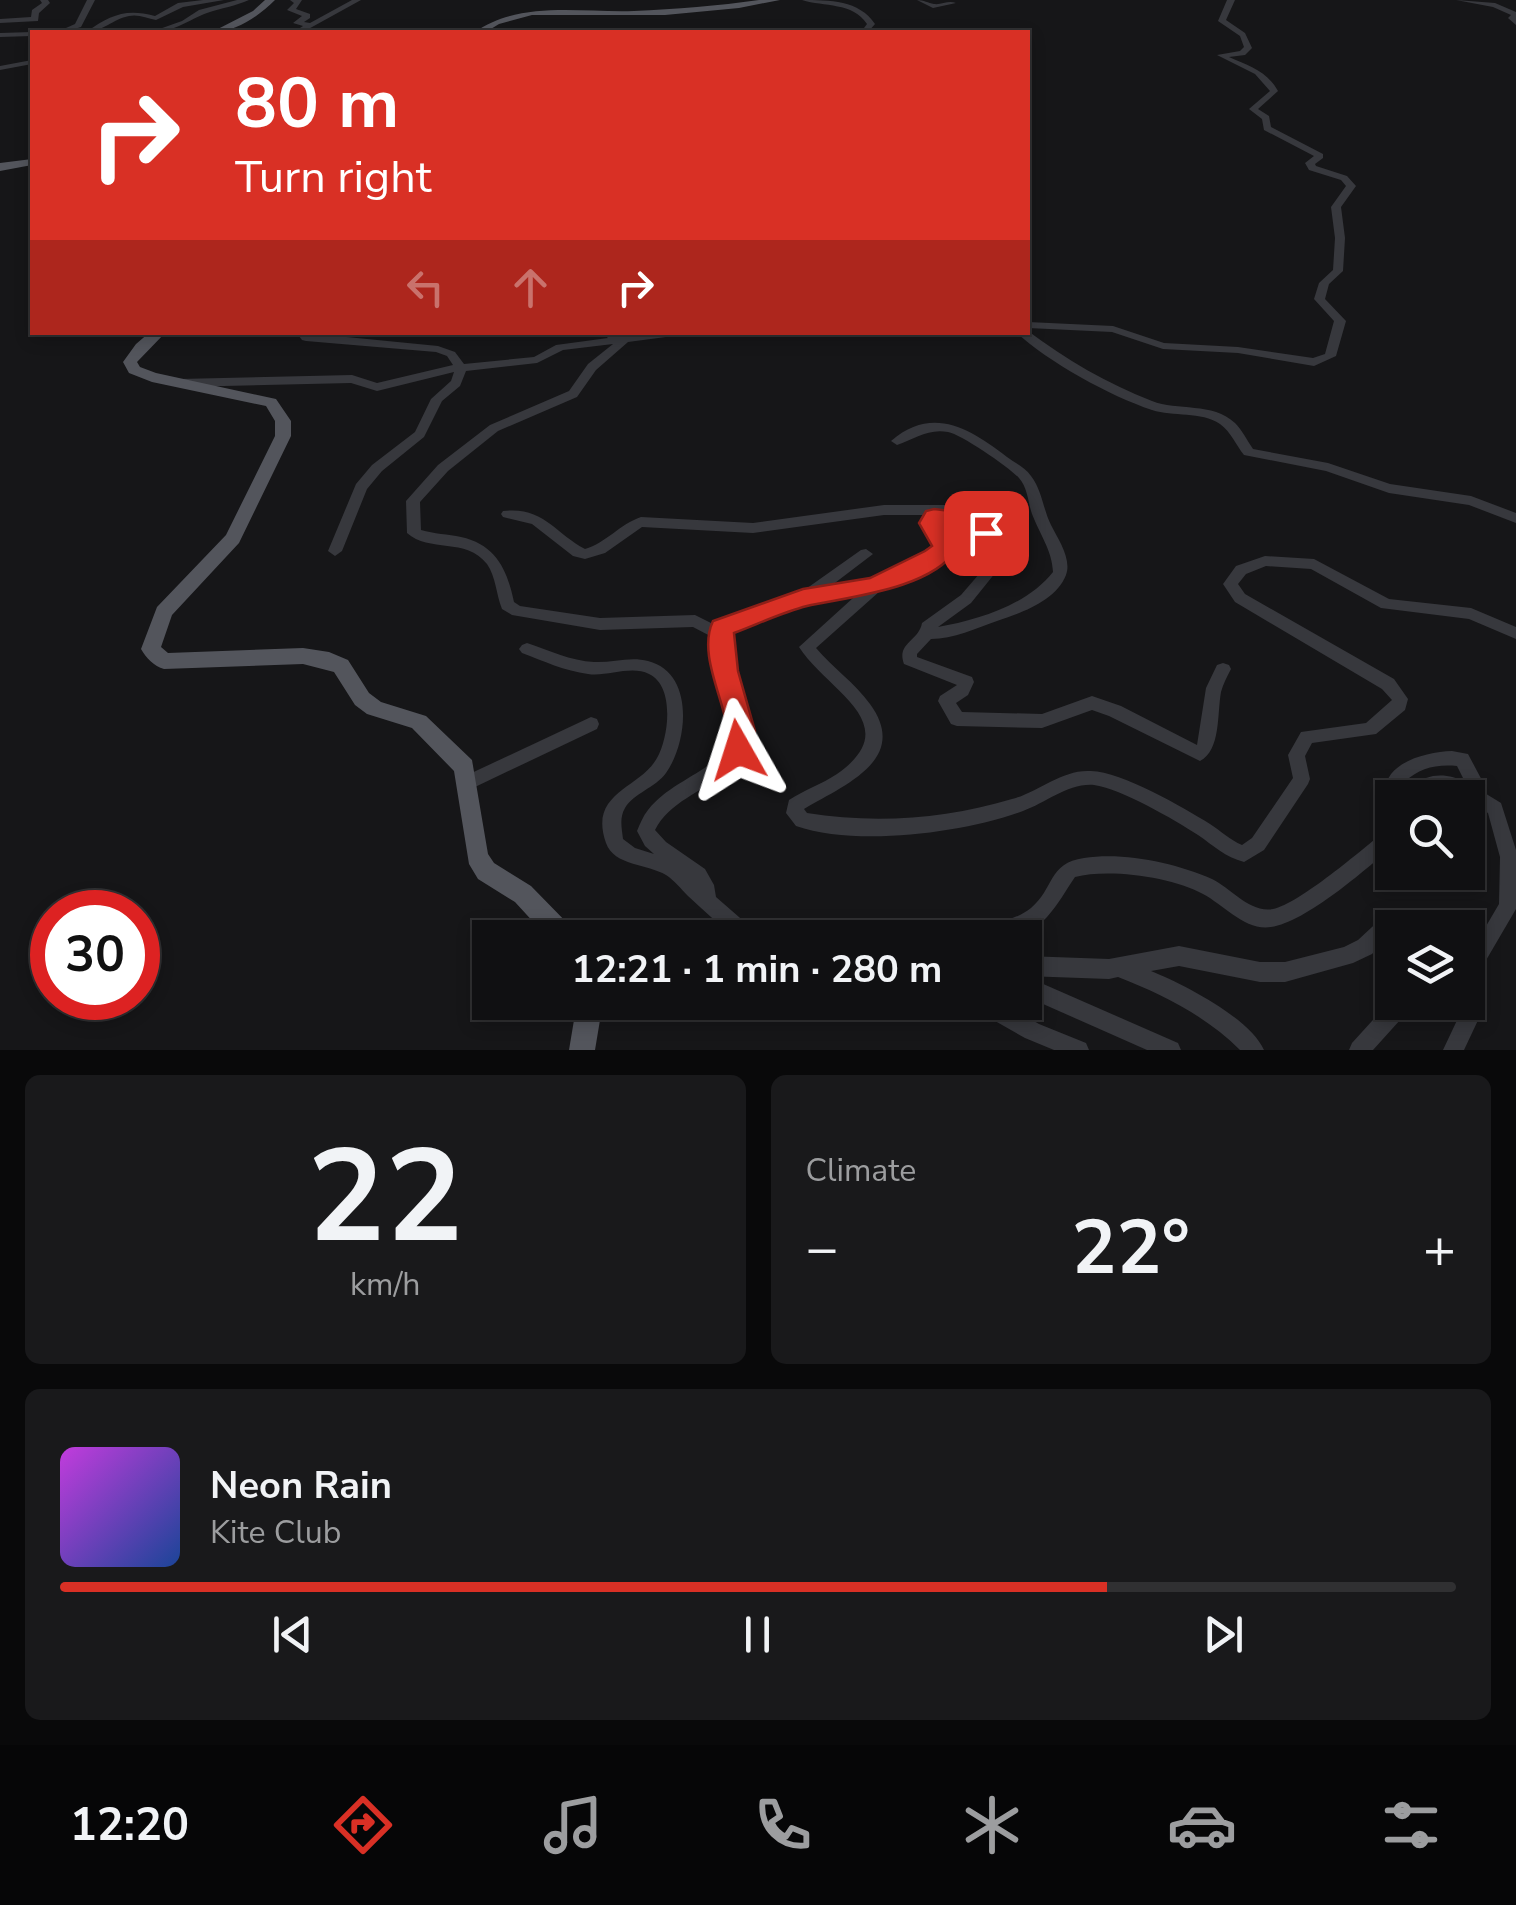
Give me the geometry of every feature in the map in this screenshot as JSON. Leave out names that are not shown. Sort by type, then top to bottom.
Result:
[{"type":"main road","points":[[221,30],[256,13],[270,0]]},
{"type":"main road","points":[[483,30],[498,21],[538,11],[632,14],[775,0]]},
{"type":"main road","points":[[0,167],[30,162]]},
{"type":"main road","points":[[157,335],[130,362],[134,370],[271,402],[283,421],[283,436],[233,539],[164,612],[151,648],[164,661],[302,656],[341,666],[362,699],[374,708],[419,722],[464,768],[477,857],[486,871],[523,894],[548,920]]},
{"type":"main road","points":[[582,1050],[591,1020]]},
{"type":"street","points":[[0,21],[34,19],[35,12],[46,4],[44,0]]},
{"type":"street","points":[[65,30],[78,25],[92,0]]},
{"type":"street","points":[[94,30],[123,14],[156,18],[181,5],[220,0]]},
{"type":"street","points":[[163,30],[185,24],[202,12],[245,0]]},
{"type":"street","points":[[294,0],[298,2],[291,10],[307,16],[298,23],[311,25]]},
{"type":"street","points":[[302,30],[356,0]]},
{"type":"street","points":[[806,0],[842,4],[864,12],[871,24],[866,30]]},
{"type":"street","points":[[921,0],[932,6],[952,3]]},
{"type":"street","points":[[1030,325],[1113,329],[1163,346],[1248,352],[1303,361],[1330,356],[1340,321],[1319,300],[1324,282],[1338,271],[1340,238],[1336,207],[1351,186],[1344,178],[1312,168],[1310,163],[1320,156],[1267,128],[1266,118],[1253,109],[1274,91],[1259,70],[1221,55],[1242,53],[1248,48],[1248,40],[1236,27],[1222,20],[1231,0]]},
{"type":"street","points":[[1460,0],[1501,8],[1516,15],[1512,18],[1516,23]]},
{"type":"street","points":[[0,39],[30,37]]},
{"type":"street","points":[[0,71],[30,65]]},
{"type":"street","points":[[303,335],[438,350],[451,354],[462,368]]},
{"type":"street","points":[[614,335],[623,338]]},
{"type":"street","points":[[178,383],[243,378],[352,379],[377,387],[462,368],[537,360],[560,347],[652,335]]},
{"type":"street","points":[[1026,335],[1144,402],[1166,410],[1220,418],[1234,428],[1250,452],[1328,467],[1389,488],[1471,501],[1516,518]]},
{"type":"street","points":[[623,338],[586,374],[573,394],[494,428],[443,468],[413,501],[414,533],[467,544],[492,558],[506,584],[506,606],[517,611],[600,624],[695,621],[719,634],[742,740],[725,765],[666,805],[646,830],[650,840],[696,873],[707,888],[707,897]]},
{"type":"street","points":[[335,551],[361,488],[376,468],[420,434],[437,399],[456,382],[462,368]]},
{"type":"street","points":[[897,441],[930,426],[961,429],[1027,478],[1061,559],[1054,584],[1034,598],[942,633],[928,632]]},
{"type":"street","points":[[508,514],[542,520],[573,550],[585,554],[599,550],[631,525],[642,522],[753,528],[831,516],[952,508],[976,523],[988,539],[993,567],[966,599],[927,627],[928,632],[908,652],[909,660],[966,682],[962,690],[946,701],[957,720],[1042,721],[1092,703],[1116,710],[1200,754],[1205,747],[1216,679],[1223,669]]},
{"type":"street","points":[[976,523],[959,517],[934,517],[930,523],[942,534],[945,550],[874,587],[806,646],[866,707],[875,729],[870,749],[850,774],[796,805],[795,813],[802,820],[869,829],[900,828],[1000,810],[1033,801],[1066,779],[1098,778],[1200,827],[1228,848],[1244,854],[1258,844],[1302,779],[1296,756],[1307,737],[1376,726],[1400,705],[1400,699],[1388,684],[1240,598],[1230,584],[1241,570],[1266,561],[1314,564],[1386,604],[1471,614],[1516,632]]},
{"type":"street","points":[[803,598],[866,554]]},
{"type":"street","points":[[719,634],[730,622],[803,598],[874,587]]},
{"type":"street","points":[[527,649],[588,668],[642,665],[661,674],[669,684],[674,724],[664,762],[620,802],[612,824],[613,836],[622,850],[671,868],[730,920]]},
{"type":"street","points":[[469,782],[591,724]]},
{"type":"street","points":[[1396,780],[1424,760],[1447,756],[1462,759],[1474,780]]},
{"type":"street","points":[[1453,1050],[1470,1016],[1476,960],[1510,899],[1509,857],[1500,819],[1485,801]]},
{"type":"street","points":[[1028,920],[1038,914],[1069,870],[1095,864],[1209,886],[1258,918],[1277,917],[1297,907],[1375,849]]},
{"type":"street","points":[[1042,966],[1120,968],[1179,956],[1260,972],[1285,972],[1320,965],[1365,947],[1375,937]]},
{"type":"street","points":[[1120,968],[1205,1012],[1254,1050]]},
{"type":"street","points":[[1042,993],[1172,1050]]},
{"type":"street","points":[[1012,1020],[1080,1050]]},
{"type":"street","points":[[1359,1050],[1386,1020]]},
{"type":"route","points":[[738,750],[742,731],[727,682],[722,628],[803,598],[865,590],[934,558],[945,550],[942,534],[930,523],[934,517],[968,520],[986,533]]}]
